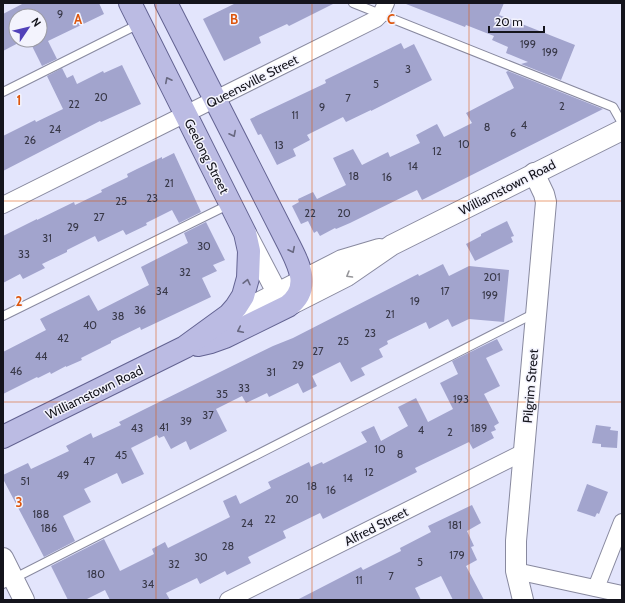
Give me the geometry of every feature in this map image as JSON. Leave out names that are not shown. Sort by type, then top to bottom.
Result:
[{"type":"main road","name":"Geelong Street","points":[[130,3],[241,224]]},
{"type":"main road","points":[[166,3],[294,253],[300,268],[302,280],[299,294],[295,301],[283,302]]},
{"type":"main road","points":[[217,324],[236,308],[247,284],[249,272],[249,251],[247,239],[241,224]]},
{"type":"main road","name":"Williamstown Road","points":[[185,347],[212,342],[283,302]]},
{"type":"main road","name":"Williamstown Road","points":[[3,437],[185,347],[217,324]]},
{"type":"street","name":"Queensville Street","points":[[3,205],[376,19],[384,8]]},
{"type":"street","name":"Williamstown Road","points":[[217,324],[283,302],[348,276],[392,245],[622,130]]},
{"type":"street","name":"Pilgrim Street","points":[[520,599],[516,570],[516,541],[546,202],[544,194],[534,173]]},
{"type":"street","name":"Geelong Street","points":[[241,224],[283,302]]},
{"type":"street","name":"Williamstown Road","points":[[302,280],[342,260],[392,245]]},
{"type":"street","name":"Alfred Street","points":[[228,600],[524,452]]},
{"type":"street","points":[[596,588],[622,522]]},
{"type":"street","points":[[3,558],[8,581],[24,600]]},
{"type":"street","points":[[516,570],[622,594]]},
{"type":"lane","points":[[353,3],[384,8],[613,107],[622,123]]},
{"type":"lane","points":[[3,92],[140,24]]},
{"type":"lane","points":[[3,316],[231,204]]},
{"type":"lane","points":[[8,581],[536,312]]},
{"type":"building","points":[[24,3],[99,3],[104,14],[48,41],[48,8],[14,8]]},
{"type":"building","points":[[236,3],[335,3],[289,26],[287,24],[259,37],[261,43],[224,61],[203,19]]},
{"type":"building","points":[[504,3],[499,15],[575,45],[561,80],[521,64],[528,62],[506,53],[508,47],[492,40],[494,36],[466,25],[465,27],[406,4]]},
{"type":"building","points":[[8,11],[9,48],[3,51],[3,14]]},
{"type":"building","points":[[48,41],[57,59],[42,66],[33,48],[48,48]]},
{"type":"building","points":[[401,43],[404,49],[414,44],[432,80],[346,122],[343,117],[307,135],[310,140],[293,149],[296,156],[277,165],[261,134],[258,135],[250,119],[326,83],[325,80]]},
{"type":"building","points":[[122,65],[141,104],[101,122],[100,121],[3,171],[3,136],[35,120],[36,122],[63,109],[47,76],[62,68],[67,78],[73,75],[77,84],[103,71],[104,73]]},
{"type":"building","points":[[508,71],[603,109],[422,200],[417,190],[320,236],[317,231],[314,233],[308,221],[301,224],[292,206],[299,202],[298,199],[313,192],[317,199],[346,185],[333,158],[353,149],[362,165],[388,152],[390,157],[420,143],[416,135],[437,124],[444,137],[472,123],[466,113],[514,88],[506,72]]},
{"type":"building","points":[[174,153],[201,212],[179,223],[172,210],[146,223],[147,225],[126,235],[123,230],[98,242],[95,236],[42,264],[45,268],[23,279],[20,274],[3,283],[3,236],[74,202],[75,205],[102,192],[101,190],[128,177],[127,174],[162,157],[162,159]]},
{"type":"building","points":[[507,221],[514,236],[511,237],[513,242],[475,261],[466,244],[481,236],[481,234]]},
{"type":"building","points":[[206,222],[225,260],[213,265],[217,271],[202,278],[211,297],[141,330],[140,327],[81,358],[82,360],[51,374],[50,372],[38,378],[37,377],[3,394],[3,352],[46,330],[40,319],[89,295],[98,311],[149,285],[141,267],[188,243],[184,233]]},
{"type":"building","points":[[443,264],[449,276],[469,266],[509,270],[504,322],[469,319],[452,327],[448,319],[429,329],[426,322],[387,341],[388,344],[379,349],[383,357],[361,368],[365,375],[351,382],[340,362],[312,376],[317,386],[303,393],[298,383],[269,397],[267,393],[246,403],[242,396],[216,409],[227,431],[190,450],[186,441],[171,449],[164,436],[159,438],[157,435],[131,448],[144,474],[122,484],[117,473],[84,489],[91,502],[63,516],[75,541],[44,557],[3,479],[3,475],[28,463],[31,469],[69,451],[66,446],[91,433],[93,438],[121,425],[119,422],[273,346],[293,338],[418,274],[419,276]]},
{"type":"building","points":[[497,339],[503,350],[486,358],[500,386],[484,394],[499,423],[494,426],[496,430],[491,432],[494,438],[473,449],[469,442],[415,468],[417,472],[323,519],[320,513],[283,531],[286,538],[248,557],[251,563],[227,575],[225,571],[200,584],[197,578],[166,593],[170,600],[110,600],[105,590],[85,600],[68,600],[51,566],[104,539],[120,571],[154,554],[152,549],[165,542],[168,548],[230,517],[223,501],[236,495],[240,504],[271,488],[268,482],[309,462],[311,467],[322,462],[323,464],[367,442],[361,432],[374,426],[381,441],[408,426],[398,407],[416,398],[428,422],[453,409],[440,383],[458,374],[452,361]]},
{"type":"building","points":[[596,425],[611,427],[610,430],[618,431],[617,448],[601,447],[601,444],[592,443]]},
{"type":"building","points":[[587,484],[608,492],[599,514],[597,513],[595,517],[577,511]]},
{"type":"building","points":[[472,505],[481,523],[467,531],[474,546],[471,547],[477,560],[466,566],[484,600],[453,600],[441,576],[415,588],[421,600],[297,600],[361,567],[363,570],[401,551],[400,548],[431,532],[428,526]]}]
